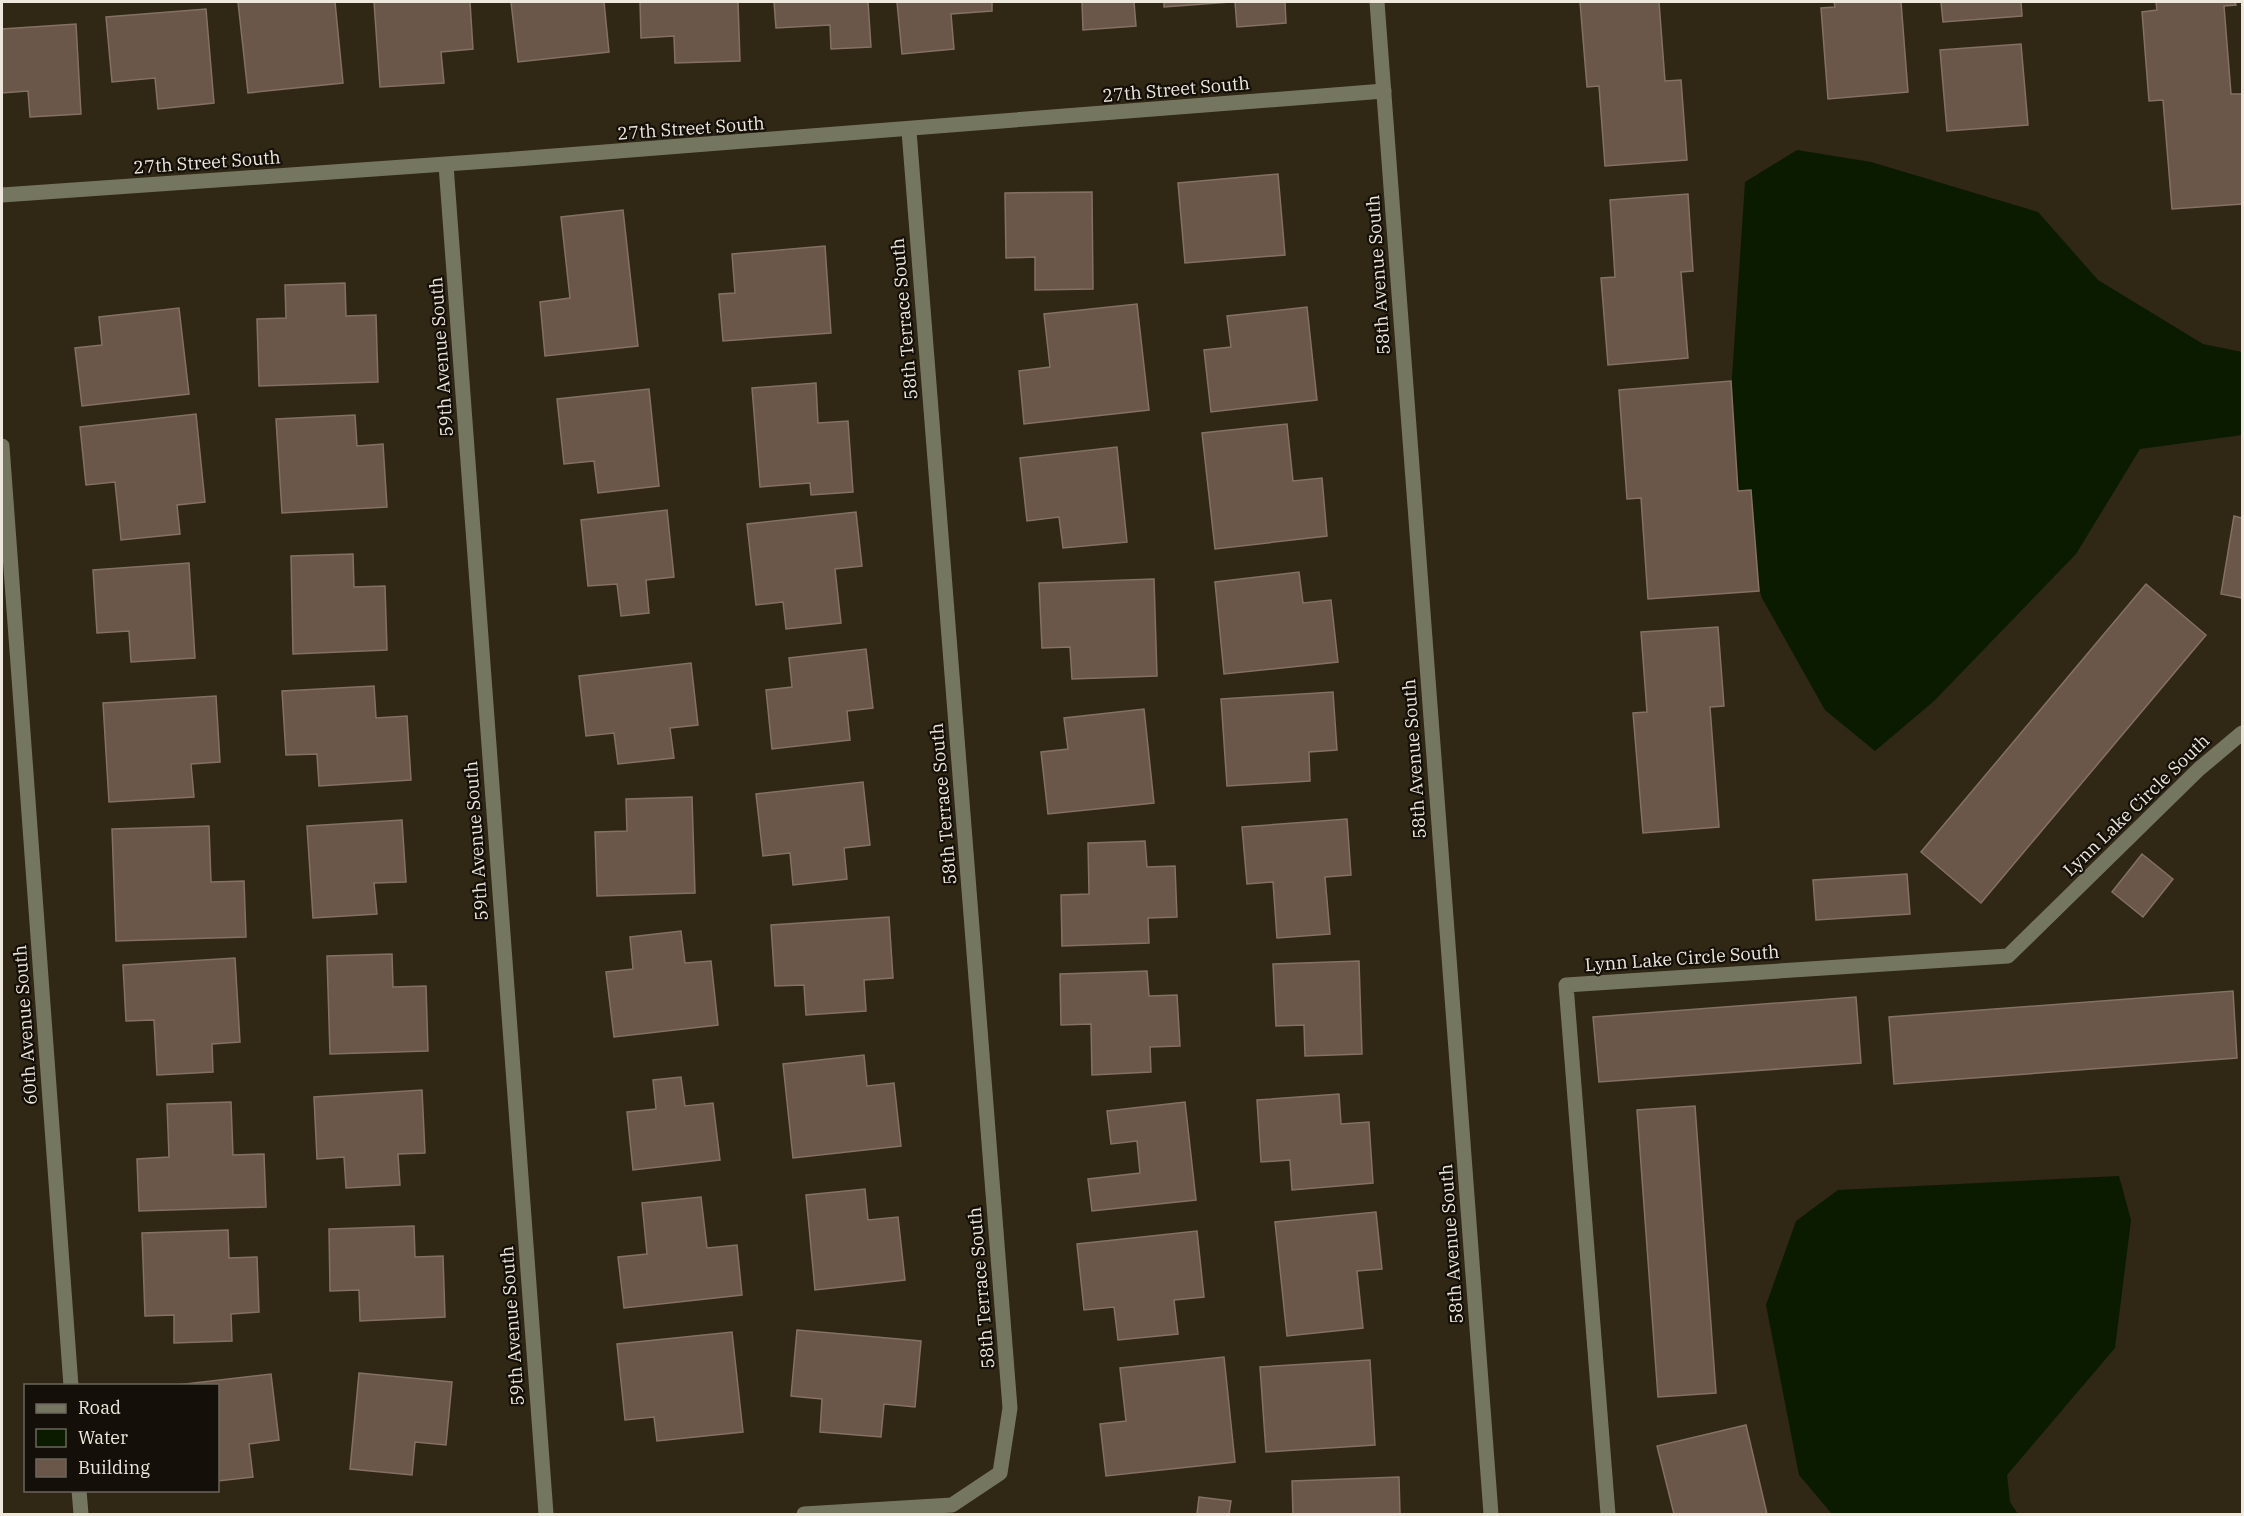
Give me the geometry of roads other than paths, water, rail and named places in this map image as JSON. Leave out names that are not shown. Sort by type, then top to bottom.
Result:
[{"type":"street","name":"58th Avenue South","points":[[1377,2],[1491,1515]]},
{"type":"street","name":"27th Street South","points":[[2,195],[909,131],[1384,91]]},
{"type":"street","name":"58th Terrace South","points":[[804,1515],[952,1505],[1000,1473],[1010,1408],[909,131]]},
{"type":"street","name":"59th Avenue South","points":[[446,165],[546,1515]]},
{"type":"street","name":"60th Avenue South","points":[[2,446],[71,1384]]},
{"type":"street","name":"Lynn Lake Circle South","points":[[1608,1515],[1566,985],[2008,956],[2199,769],[2242,733]]},
{"type":"street","points":[[79,1492],[81,1515]]},
{"type":"water","points":[[1797,150],[1871,162],[2038,212],[2098,280],[2203,344],[2242,352],[2242,435],[2140,449],[2076,554],[1934,701],[1875,751],[1825,710],[1762,598],[1725,483],[1745,182]]},
{"type":"water","points":[[2119,1176],[2131,1220],[2115,1348],[2007,1475],[2010,1502],[2018,1514],[1832,1514],[1799,1475],[1766,1305],[1796,1221],[1838,1190]]}]
